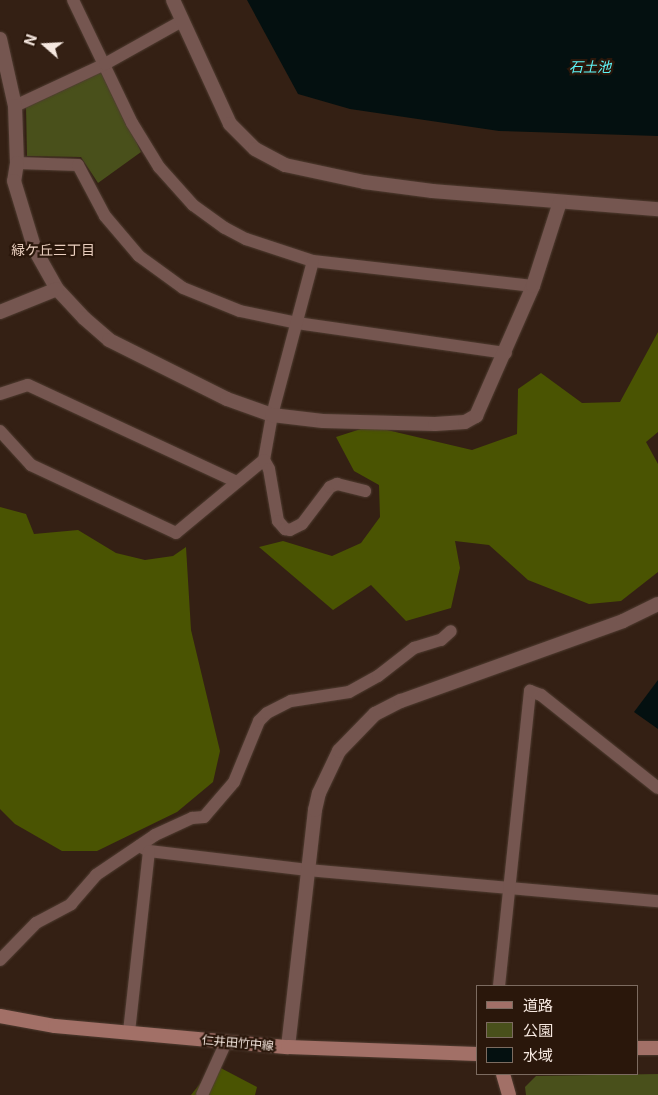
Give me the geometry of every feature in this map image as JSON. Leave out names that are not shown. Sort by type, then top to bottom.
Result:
[{"type":"main road","name":"仁井田竹中線","points":[[0,1016],[55,1026],[288,1047],[476,1054]]},
{"type":"main road","points":[[638,1048],[658,1048]]},
{"type":"main road","points":[[503,1075],[509,1095]]},
{"type":"street","points":[[73,0],[132,124],[159,168],[193,206],[246,239],[313,261],[533,286]]},
{"type":"street","points":[[172,0],[180,22],[230,124],[241,138],[266,156],[284,165],[364,182],[560,202],[658,208]]},
{"type":"street","points":[[15,106],[105,64],[180,22]]},
{"type":"street","points":[[0,39],[15,106],[18,162],[14,181],[22,216],[35,250],[57,289],[84,318],[109,340],[227,399],[272,415],[323,421],[466,422],[476,416],[506,353],[533,286],[560,202]]},
{"type":"street","points":[[18,162],[78,165],[105,216],[139,256],[183,288],[240,312],[297,323],[506,353]]},
{"type":"street","points":[[313,261],[272,415],[264,460],[269,469],[278,521],[285,529],[290,530],[302,524],[330,487],[337,484],[365,490]]},
{"type":"street","points":[[0,312],[57,289]]},
{"type":"street","points":[[0,394],[28,386],[237,482]]},
{"type":"street","points":[[0,431],[31,465],[176,532],[264,460]]},
{"type":"street","points":[[288,1047],[315,810],[325,779],[339,751],[375,714],[536,650],[623,621],[658,604]]},
{"type":"street","points":[[0,960],[36,923],[72,904],[96,875],[144,849],[162,831],[192,818],[204,817],[234,782],[259,721],[267,713],[291,701],[349,692],[378,676],[414,648],[441,640],[451,631]]},
{"type":"street","points":[[499,985],[530,691],[541,695],[658,788]]},
{"type":"street","points":[[144,849],[308,870],[509,886],[658,901]]},
{"type":"street","points":[[129,1032],[144,849]]},
{"type":"street","points":[[202,1095],[226,1042]]},
{"type":"green space","points":[[102,70],[141,152],[98,183],[81,157],[27,156],[26,107]]},
{"type":"green space","points":[[658,332],[658,432],[646,442],[658,464],[658,572],[621,601],[589,604],[528,580],[489,545],[455,541],[460,568],[451,608],[406,621],[371,585],[333,610],[259,547],[283,541],[332,556],[361,543],[380,517],[379,485],[354,471],[336,437],[370,426],[472,450],[517,434],[518,389],[541,373],[582,403],[620,402]]},
{"type":"green space","points":[[0,507],[26,514],[34,534],[78,530],[116,553],[145,560],[173,556],[186,547],[191,630],[220,751],[213,782],[177,812],[97,851],[62,851],[15,824],[0,809]]},
{"type":"green space","points":[[215,1065],[257,1087],[255,1095],[191,1095]]},
{"type":"green space","points":[[658,1074],[658,1095],[526,1095],[525,1087],[536,1076]]},
{"type":"water","name":"石土池","points":[[247,0],[658,0],[658,136],[499,131],[350,109],[298,94]]},
{"type":"water","points":[[658,680],[658,729],[634,712]]},
{"type":"district","name":"緑ケ丘三丁目","points":[[53,250]]}]
